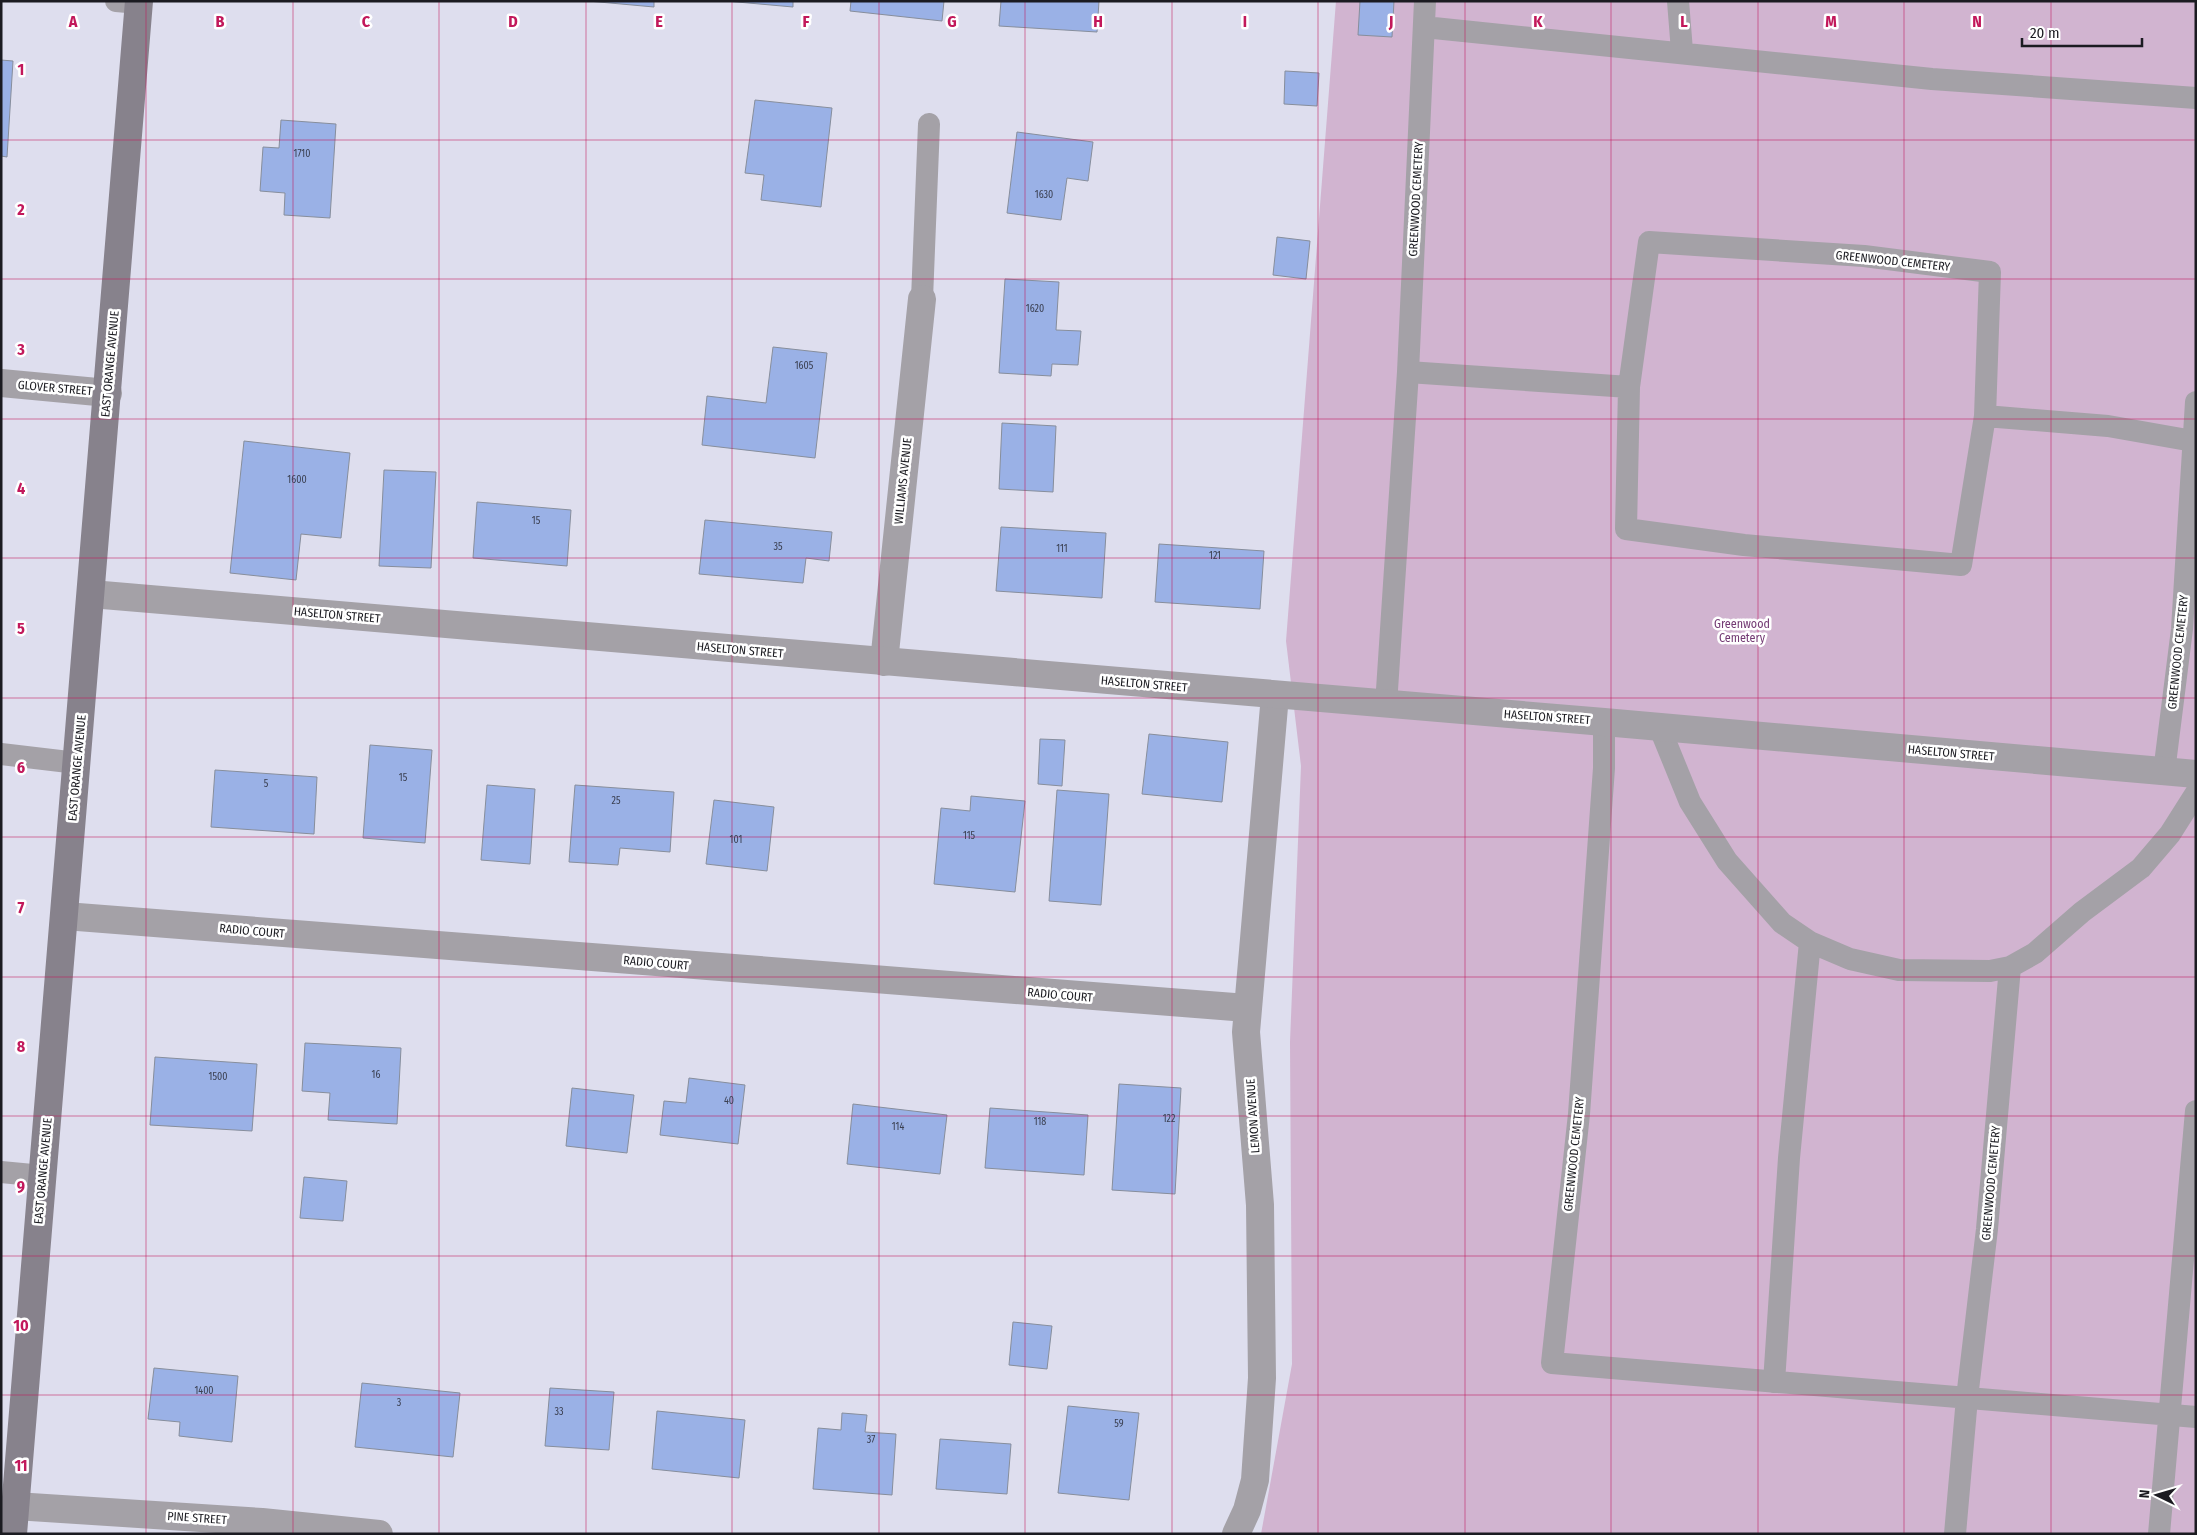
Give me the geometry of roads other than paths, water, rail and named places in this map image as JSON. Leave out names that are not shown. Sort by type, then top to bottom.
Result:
[{"type":"main road","name":"EAST ORANGE AVENUE","points":[[13,1534],[11,1490],[65,916],[108,392],[132,2]]},
{"type":"street","name":"WILLIAMS AVENUE","points":[[884,662],[922,299]]},
{"type":"street","name":"GLOVER STREET","points":[[1,383],[108,392]]},
{"type":"street","name":"HASELTON STREET","points":[[92,594],[1386,705],[1659,726],[2196,774]]},
{"type":"street","name":"LEMON AVENUE","points":[[1236,1534],[1247,1510],[1255,1480],[1262,1378],[1260,1205],[1246,1032],[1275,695]]},
{"type":"street","name":"RADIO COURT","points":[[65,916],[1247,1008]]},
{"type":"street","name":"PINE STREET","points":[[11,1490],[262,1522],[379,1534]]},
{"type":"lane","name":"GREENWOOD CEMETERY","points":[[1386,705],[1408,372],[1425,1]]},
{"type":"lane","points":[[1678,1],[1682,51]]},
{"type":"lane","points":[[1424,26],[1682,51],[1932,79],[2196,98]]},
{"type":"lane","points":[[922,299],[929,124]]},
{"type":"lane","name":"GREENWOOD CEMETERY","points":[[1649,242],[1864,256],[1990,272],[1984,416],[1961,565],[1744,544],[1626,529],[1629,387],[1649,242]]},
{"type":"lane","points":[[1408,372],[1629,387]]},
{"type":"lane","name":"GREENWOOD CEMETERY","points":[[2164,772],[2182,629],[2196,402]]},
{"type":"lane","points":[[1984,416],[2108,426],[2193,442]]},
{"type":"lane","name":"GREENWOOD CEMETERY","points":[[1604,722],[1604,768],[1579,1114],[1552,1363],[2196,1418]]},
{"type":"lane","points":[[1659,726],[1690,802],[1727,861],[1782,923],[1810,942],[1850,959],[1899,970],[1990,971],[2010,967],[2035,953],[2082,912],[2141,868],[2170,834],[2196,793]]},
{"type":"lane","points":[[1,754],[77,763]]},
{"type":"lane","points":[[1774,1382],[1789,1158],[1810,942]]},
{"type":"lane","name":"GREENWOOD CEMETERY","points":[[1955,1534],[1967,1398],[1987,1229],[2010,967]]},
{"type":"lane","points":[[2159,1534],[2196,1111]]},
{"type":"lane","points":[[1,1172],[42,1176]]},
{"type":"park label","name":"Greenwood Cemetery","points":[[1742,631]]}]
